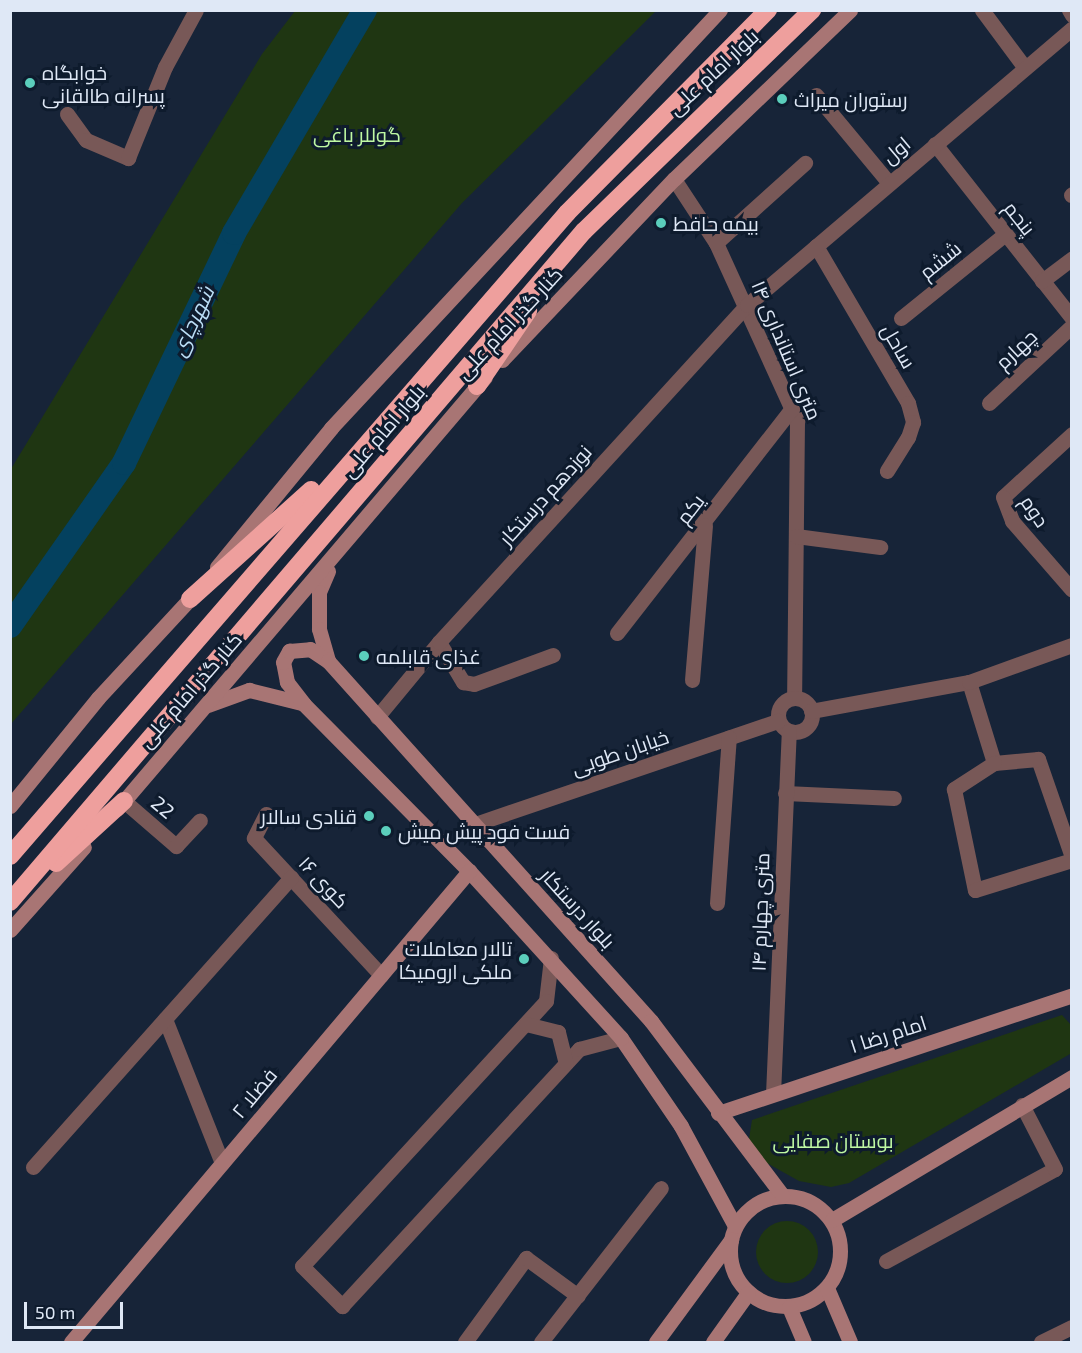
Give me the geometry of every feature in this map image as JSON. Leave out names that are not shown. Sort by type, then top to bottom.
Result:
[{"type":"highway","name":"بلوار امام علی","points":[[10,856],[363,443],[567,213],[768,10]]},
{"type":"highway","name":"بلوار امام علی","points":[[10,903],[584,231],[812,10]]},
{"type":"highway","points":[[477,386],[584,231]]},
{"type":"highway","points":[[190,598],[363,443]]},
{"type":"highway","points":[[10,903],[124,801]]},
{"type":"main road","points":[[10,806],[98,698],[190,598],[331,428],[720,10]]},
{"type":"main road","name":"کنار گذر امام علی","points":[[10,930],[124,801],[198,711],[332,560],[477,386],[675,180],[850,10]]},
{"type":"main road","points":[[328,661],[319,629],[319,592],[332,560]]},
{"type":"main road","points":[[328,661],[310,649],[289,651],[283,662],[287,682],[304,704],[469,871],[551,958],[621,1038],[681,1126],[733,1233],[732,1269],[748,1293],[789,1306],[827,1288]]},
{"type":"main road","name":"بلوار درستکار","points":[[328,661],[651,1021],[782,1196]]},
{"type":"main road","points":[[198,711],[232,692],[249,690],[304,704]]},
{"type":"main road","name":"فضلا ۲","points":[[71,1342],[469,871]]},
{"type":"main road","name":"امام رضا ۱","points":[[718,1113],[1071,995]]},
{"type":"main road","points":[[832,1220],[1071,1077]]},
{"type":"main road","points":[[657,1342],[754,1205],[782,1196],[810,1201],[832,1220],[841,1247],[827,1288],[850,1342]]},
{"type":"main road","points":[[713,1342],[748,1293]]},
{"type":"main road","points":[[789,1306],[804,1342]]},
{"type":"street","points":[[67,114],[86,140],[128,158],[165,67],[196,10]]},
{"type":"street","points":[[982,10],[1025,68]]},
{"type":"street","points":[[1069,10],[1071,15]]},
{"type":"street","name":"اول","points":[[747,304],[1071,28]]},
{"type":"street","points":[[816,95],[890,183]]},
{"type":"street","name":"پنجم","points":[[935,144],[1071,318]]},
{"type":"street","points":[[716,243],[805,163]]},
{"type":"street","name":"۱۴ متری استانداری","points":[[675,180],[716,243],[747,304],[800,432],[794,698]]},
{"type":"street","name":"ششم","points":[[902,318],[1005,234]]},
{"type":"street","name":"ساحل","points":[[816,246],[908,403],[911,430],[887,471]]},
{"type":"street","points":[[1042,280],[1071,258]]},
{"type":"street","name":"نوزدهم درستکار","points":[[377,717],[439,642],[747,304]]},
{"type":"street","name":"چهارم","points":[[989,403],[1071,326]]},
{"type":"street","name":"یکم","points":[[617,633],[705,526],[792,408]]},
{"type":"street","name":"دوم","points":[[1071,434],[1003,497],[1012,520],[1071,590]]},
{"type":"street","points":[[692,680],[705,526]]},
{"type":"street","points":[[796,536],[880,547]]},
{"type":"street","points":[[439,642],[463,682],[474,684],[553,655]]},
{"type":"street","points":[[784,726],[780,705],[794,698],[811,711],[969,682],[1071,645]]},
{"type":"street","points":[[969,682],[994,763]]},
{"type":"street","name":"خیابان طوبی","points":[[475,824],[729,737],[784,726],[806,727],[811,711]]},
{"type":"street","name":"۱۴ متری چهارم","points":[[773,1094],[785,794],[784,726]]},
{"type":"street","points":[[717,903],[729,737]]},
{"type":"street","points":[[1038,759],[1071,858],[975,890],[954,789],[994,763],[1038,759]]},
{"type":"street","points":[[785,794],[894,798]]},
{"type":"street","name":"22","points":[[124,801],[176,846],[200,820]]},
{"type":"street","name":"کوی ۱۶","points":[[266,814],[254,838],[381,975]]},
{"type":"street","points":[[33,1167],[291,877]]},
{"type":"street","points":[[551,958],[546,1002],[302,1266],[342,1306],[579,1049],[621,1038]]},
{"type":"street","points":[[165,1019],[222,1163]]},
{"type":"street","points":[[526,1024],[558,1032],[566,1063]]},
{"type":"street","points":[[886,1262],[1055,1168],[1022,1105]]},
{"type":"street","points":[[542,1342],[661,1188]]},
{"type":"street","points":[[465,1342],[526,1258],[578,1296]]},
{"type":"street","points":[[1041,1342],[1071,1327]]},
{"type":"green space","name":"گوللر باغی","points":[[295,11],[656,11],[462,203],[11,724],[11,469],[262,54]]},
{"type":"green space","name":"بوستان صفایی","points":[[1062,1015],[1071,1025],[1070,1054],[849,1183],[831,1187],[799,1181],[765,1162],[748,1145],[752,1120]]},
{"type":"green space","points":[[787,1221],[804,1226],[809,1230],[813,1235],[818,1252],[813,1269],[809,1274],[804,1278],[787,1283],[770,1278],[765,1274],[761,1269],[756,1252],[761,1235],[765,1230],[770,1226]]},
{"type":"waterway","name":"شهرچای","points":[[10,626],[124,463],[234,233],[365,10]]},
{"type":"place","name":"خوابگاه پسرانه طالقانی","points":[[30,83]]},
{"type":"place","name":"رستوران میراث","points":[[782,99]]},
{"type":"place","name":"بیمه حافط","points":[[661,223]]},
{"type":"place","name":"غذای قابلمه","points":[[364,656]]},
{"type":"place","name":"قنادی سالار","points":[[369,816]]},
{"type":"place","name":"فست فود پیش میش","points":[[386,831]]},
{"type":"place","name":"تالار معاملات ملکی ارومیکا","points":[[524,959]]}]
